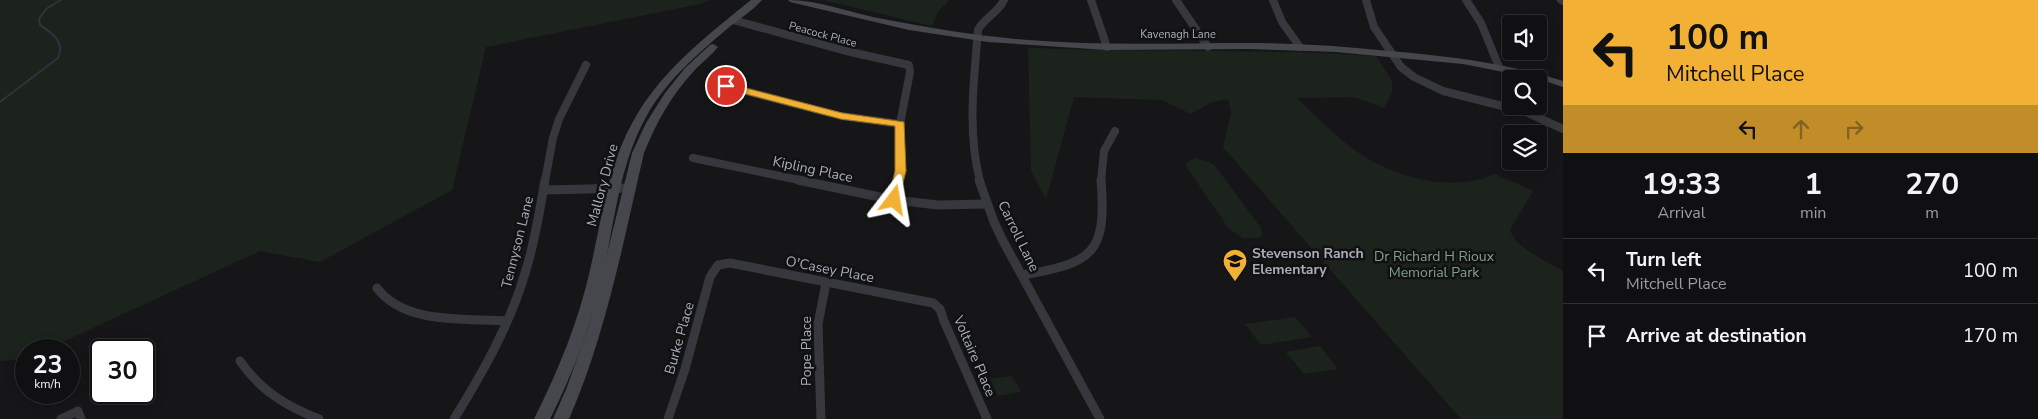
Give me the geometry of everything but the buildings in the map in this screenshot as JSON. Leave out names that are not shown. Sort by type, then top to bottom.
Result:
[{"type":"main road","name":"Mallory Drive","points":[[542,419],[578,334],[588,302],[625,153],[640,118],[656,94],[692,53],[738,21],[757,0]]},
{"type":"main road","points":[[561,419],[594,337],[638,153],[650,123],[665,99],[693,65],[738,21],[769,0]]},
{"type":"main road","name":"Kavenagh Lane","points":[[794,0],[852,16],[977,38],[1106,47],[1300,47],[1393,54],[1466,61],[1498,67],[1563,84]]},
{"type":"street","name":"Carroll Lane","points":[[1004,0],[999,9],[980,24],[977,38],[971,112],[975,163],[987,204],[1000,234],[1100,419]]},
{"type":"street","points":[[1091,0],[1106,47]]},
{"type":"street","points":[[1176,0],[1208,47]]},
{"type":"street","points":[[1273,0],[1282,22],[1300,47]]},
{"type":"street","points":[[1366,0],[1369,16],[1374,27],[1407,72],[1432,87],[1507,106],[1563,129]]},
{"type":"street","points":[[1466,0],[1474,9],[1483,27],[1498,67]]},
{"type":"street","name":"Peacock Place","points":[[738,21],[846,51],[909,65]]},
{"type":"street","name":"Tennyson Lane","points":[[454,419],[488,360],[521,288],[530,258],[556,130],[561,114],[586,65]]},
{"type":"street","points":[[894,200],[901,171],[900,124],[910,72],[909,65]]},
{"type":"street","points":[[726,86],[841,116],[900,124]]},
{"type":"street","points":[[1022,275],[1064,266],[1081,258],[1094,248],[1100,235],[1102,222],[1103,153],[1107,140],[1115,131]]},
{"type":"street","name":"Kipling Place","points":[[693,158],[894,200],[938,205],[987,204]]},
{"type":"street","points":[[544,190],[630,188]]},
{"type":"street","name":"O'Casey Place","points":[[718,265],[730,263],[743,265],[826,283],[930,301],[937,304]]},
{"type":"street","name":"Burke Place","points":[[668,419],[685,369],[710,277],[718,265]]},
{"type":"street","name":"Pope Place","points":[[821,419],[818,324],[826,283]]},
{"type":"street","points":[[377,288],[389,302],[412,311],[440,316],[507,321]]},
{"type":"street","name":"Voltaire Place","points":[[937,304],[942,309],[944,321],[988,419]]},
{"type":"street","points":[[240,361],[252,379],[266,393],[297,410],[319,419]]},
{"type":"street","points":[[61,419],[80,415]]},
{"type":"green space","points":[[0,0],[709,0],[700,4],[486,47],[452,190],[320,262],[260,251],[69,339],[15,339],[15,360],[0,361]]},
{"type":"green space","points":[[823,0],[950,0],[939,10],[932,26]]},
{"type":"green space","name":"Dr Richard H Rioux Memorial Park","points":[[1028,48],[1289,52],[1376,56],[1392,81],[1392,92],[1384,108],[1354,97],[1297,98],[1348,145],[1363,156],[1399,173],[1418,179],[1458,183],[1477,180],[1495,174],[1533,191],[1510,230],[1525,249],[1563,271],[1563,419],[1461,419],[1223,147],[1231,113],[1228,99],[1212,102],[1191,114],[1162,100],[1074,97],[1046,199],[1031,171]]},
{"type":"green space","points":[[1196,158],[1215,166],[1261,228],[1262,235],[1259,238],[1243,238],[1229,229],[1186,166],[1186,163]]},
{"type":"green space","points":[[1295,317],[1312,337],[1261,345],[1245,324]]},
{"type":"green space","points":[[1320,346],[1338,369],[1304,374],[1286,352]]},
{"type":"green space","points":[[1012,376],[1021,392],[998,396],[990,379]]},
{"type":"waterway","points":[[0,102],[58,58],[60,52],[59,42],[40,25],[39,19],[46,9],[61,0]]},
{"type":"place","name":"Stevenson Ranch Elementary","points":[[1235,282]]},
{"type":"route","points":[[726,86],[841,116],[900,124],[901,171],[894,200]]}]
